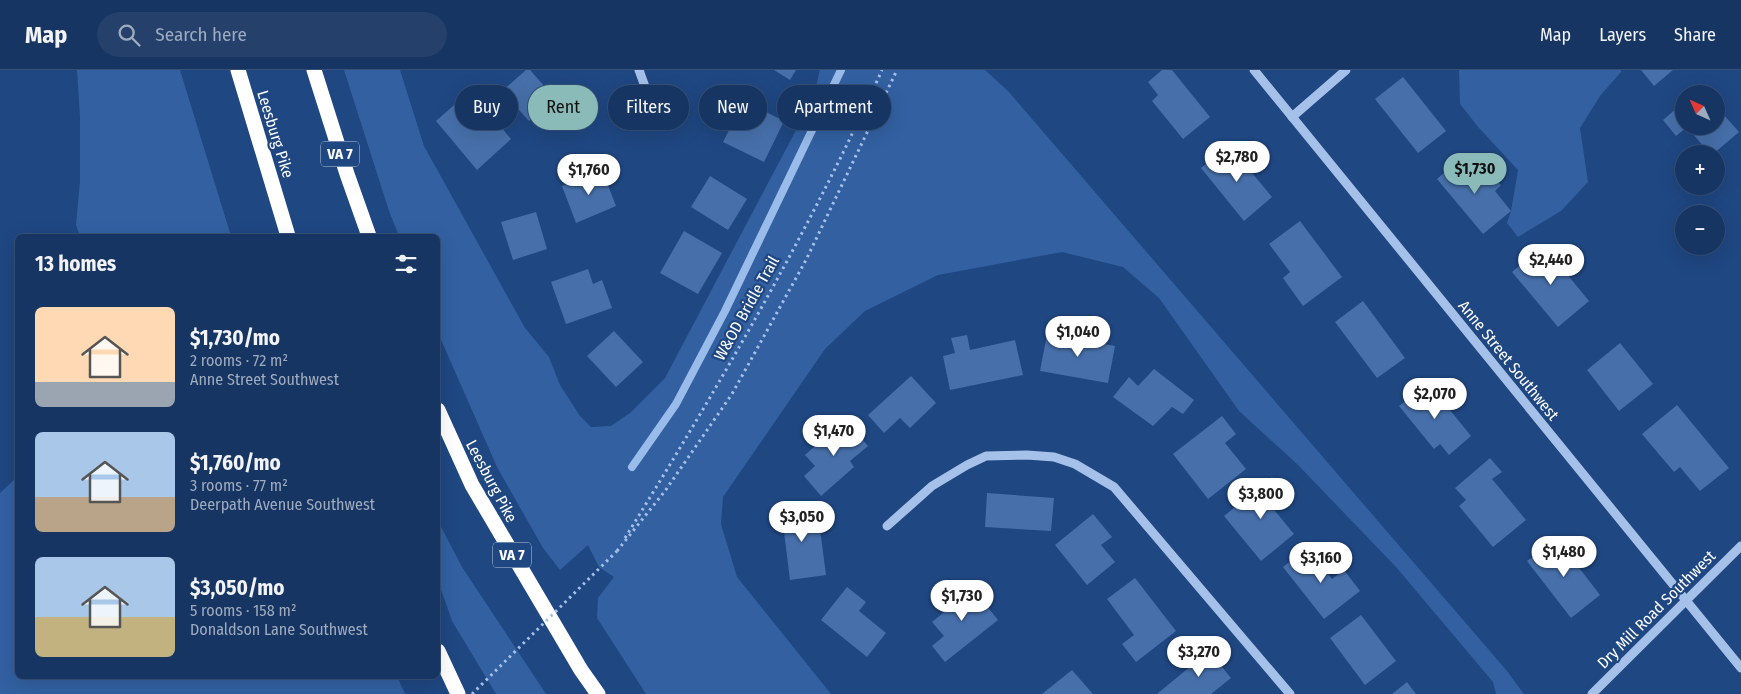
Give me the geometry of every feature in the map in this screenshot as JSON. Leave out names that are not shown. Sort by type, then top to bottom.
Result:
[{"type":"highway","name":"Leesburg Pike","points":[[238,70],[287,234]]},
{"type":"highway","name":"VA 7","points":[[314,70],[368,234]]},
{"type":"highway","name":"Leesburg Pike","points":[[440,414],[472,485],[581,670],[598,694]]},
{"type":"highway","points":[[440,656],[458,694]]},
{"type":"street","points":[[640,70],[645,85]]},
{"type":"street","name":"Anne Street Southwest","points":[[1254,70],[1741,668]]},
{"type":"street","points":[[1292,117],[1346,70]]},
{"type":"street","points":[[887,526],[932,486],[986,456],[1027,455],[1054,457],[1075,464],[1114,487],[1290,694]]},
{"type":"street","name":"Dry Mill Road Southwest","points":[[1592,694],[1741,546]]},
{"type":"path","name":"W&OD Bridle Trail","points":[[617,551],[757,317],[852,137],[882,70]]},
{"type":"path","points":[[472,694],[617,551],[665,491],[732,394],[806,260],[897,70]]},
{"type":"shaded area","points":[[77,70],[180,70],[230,234],[79,234],[76,225],[80,181],[80,117]]},
{"type":"shaded area","points":[[344,70],[400,70],[424,146],[525,328],[549,357],[560,385],[580,416],[591,427],[611,426],[630,413],[665,378],[796,130],[891,130],[891,85],[816,85],[820,70],[985,70],[1008,91],[1507,671],[1524,694],[1496,694],[1493,682],[1396,567],[1298,465],[1239,411],[1159,298],[1123,267],[1062,252],[938,275],[865,311],[825,349],[723,497],[721,524],[737,577],[831,694],[646,694],[597,618],[598,598],[614,577],[599,567],[588,545],[560,570],[543,548],[497,467],[440,338],[440,234],[398,234],[389,211]]},
{"type":"shaded area","points":[[1459,70],[1621,70],[1600,96],[1580,128],[1588,182],[1561,211],[1518,237],[1507,223],[1518,170],[1479,128],[1460,104]]},
{"type":"shaded area","points":[[15,479],[15,679],[398,679],[405,694],[0,694],[0,493]]},
{"type":"shaded area","points":[[440,525],[462,567],[546,694],[496,694],[452,621],[440,587]]},
{"type":"building","points":[[526,70],[530,70],[543,85],[528,85],[528,120],[518,109],[518,85],[509,85]]},
{"type":"building","points":[[774,70],[796,70],[790,80]]},
{"type":"building","points":[[1162,70],[1172,70],[1210,117],[1183,139],[1152,101],[1158,95],[1148,82]]},
{"type":"building","points":[[1641,70],[1673,70],[1654,86]]},
{"type":"building","points":[[1403,77],[1446,131],[1418,153],[1375,99]]},
{"type":"building","points":[[455,104],[455,130],[503,130],[511,139],[477,170],[436,121]]},
{"type":"building","points":[[1675,110],[1675,135],[1663,120]]},
{"type":"building","points":[[767,112],[777,118],[777,130],[780,130],[764,162],[723,142],[729,130],[767,130]]},
{"type":"building","points":[[1725,116],[1739,132],[1724,145],[1702,145],[1694,135],[1725,135]]},
{"type":"building","points":[[1229,145],[1272,197],[1244,221],[1201,168]]},
{"type":"building","points":[[1462,157],[1480,178],[1487,171],[1501,185],[1495,191],[1511,211],[1483,234],[1437,179]]},
{"type":"building","points":[[602,170],[616,206],[576,223],[562,186]]},
{"type":"building","points":[[710,176],[747,199],[728,230],[691,207]]},
{"type":"building","points":[[536,212],[547,249],[513,260],[501,222]]},
{"type":"building","points":[[1300,221],[1342,277],[1303,306],[1283,278],[1290,272],[1269,244]]},
{"type":"building","points":[[684,231],[722,253],[698,294],[660,273]]},
{"type":"building","points":[[1544,246],[1589,301],[1558,327],[1512,272]]},
{"type":"building","points":[[588,269],[593,284],[602,280],[612,308],[566,324],[551,282]]},
{"type":"building","points":[[1363,301],[1405,358],[1377,378],[1335,322]]},
{"type":"building","points":[[614,331],[643,362],[616,387],[587,356]]},
{"type":"building","points":[[1047,334],[1115,346],[1108,383],[1040,371]]},
{"type":"building","points":[[967,335],[970,350],[1015,340],[1023,375],[950,390],[943,356],[955,353],[951,338]]},
{"type":"building","points":[[1620,343],[1653,384],[1619,411],[1587,370]]},
{"type":"building","points":[[1154,369],[1194,400],[1183,414],[1172,407],[1153,426],[1113,397],[1129,377],[1138,386]]},
{"type":"building","points":[[911,376],[936,403],[910,428],[900,418],[884,433],[868,415]]},
{"type":"building","points":[[1428,383],[1471,436],[1449,455],[1440,444],[1434,449],[1399,406]]},
{"type":"building","points":[[1677,405],[1729,468],[1700,491],[1680,467],[1674,472],[1642,434]]},
{"type":"building","points":[[1222,416],[1236,434],[1225,443],[1246,469],[1208,499],[1173,454]]},
{"type":"building","points":[[845,419],[868,446],[850,461],[854,467],[821,496],[804,476],[815,466],[805,455]]},
{"type":"building","points":[[1490,458],[1502,472],[1492,479],[1526,520],[1493,547],[1459,506],[1466,500],[1455,488]]},
{"type":"building","points":[[1272,477],[1285,494],[1271,506],[1294,534],[1261,561],[1224,516]]},
{"type":"building","points":[[987,493],[1054,498],[1051,531],[985,527]]},
{"type":"building","points":[[808,503],[812,530],[820,529],[826,575],[790,580],[781,507]]},
{"type":"building","points":[[1093,514],[1112,537],[1101,545],[1115,562],[1087,585],[1055,545]]},
{"type":"building","points":[[1557,539],[1600,595],[1571,618],[1527,561]]},
{"type":"building","points":[[1307,548],[1332,579],[1344,570],[1360,591],[1324,619],[1283,567]]},
{"type":"building","points":[[1135,578],[1176,631],[1136,662],[1122,644],[1134,635],[1107,599]]},
{"type":"building","points":[[968,583],[998,620],[945,662],[932,646],[944,636],[932,622],[948,609],[943,602]]},
{"type":"building","points":[[847,587],[866,602],[859,611],[886,633],[867,657],[821,620]]},
{"type":"building","points":[[1361,615],[1396,661],[1365,685],[1330,638]]},
{"type":"building","points":[[1209,651],[1231,678],[1211,694],[1157,694]]},
{"type":"building","points":[[1072,670],[1093,694],[1042,694]]},
{"type":"building","points":[[1407,682],[1416,694],[1392,694]]},
{"type":"waterway","points":[[632,467],[676,404],[725,311],[841,70]]}]
